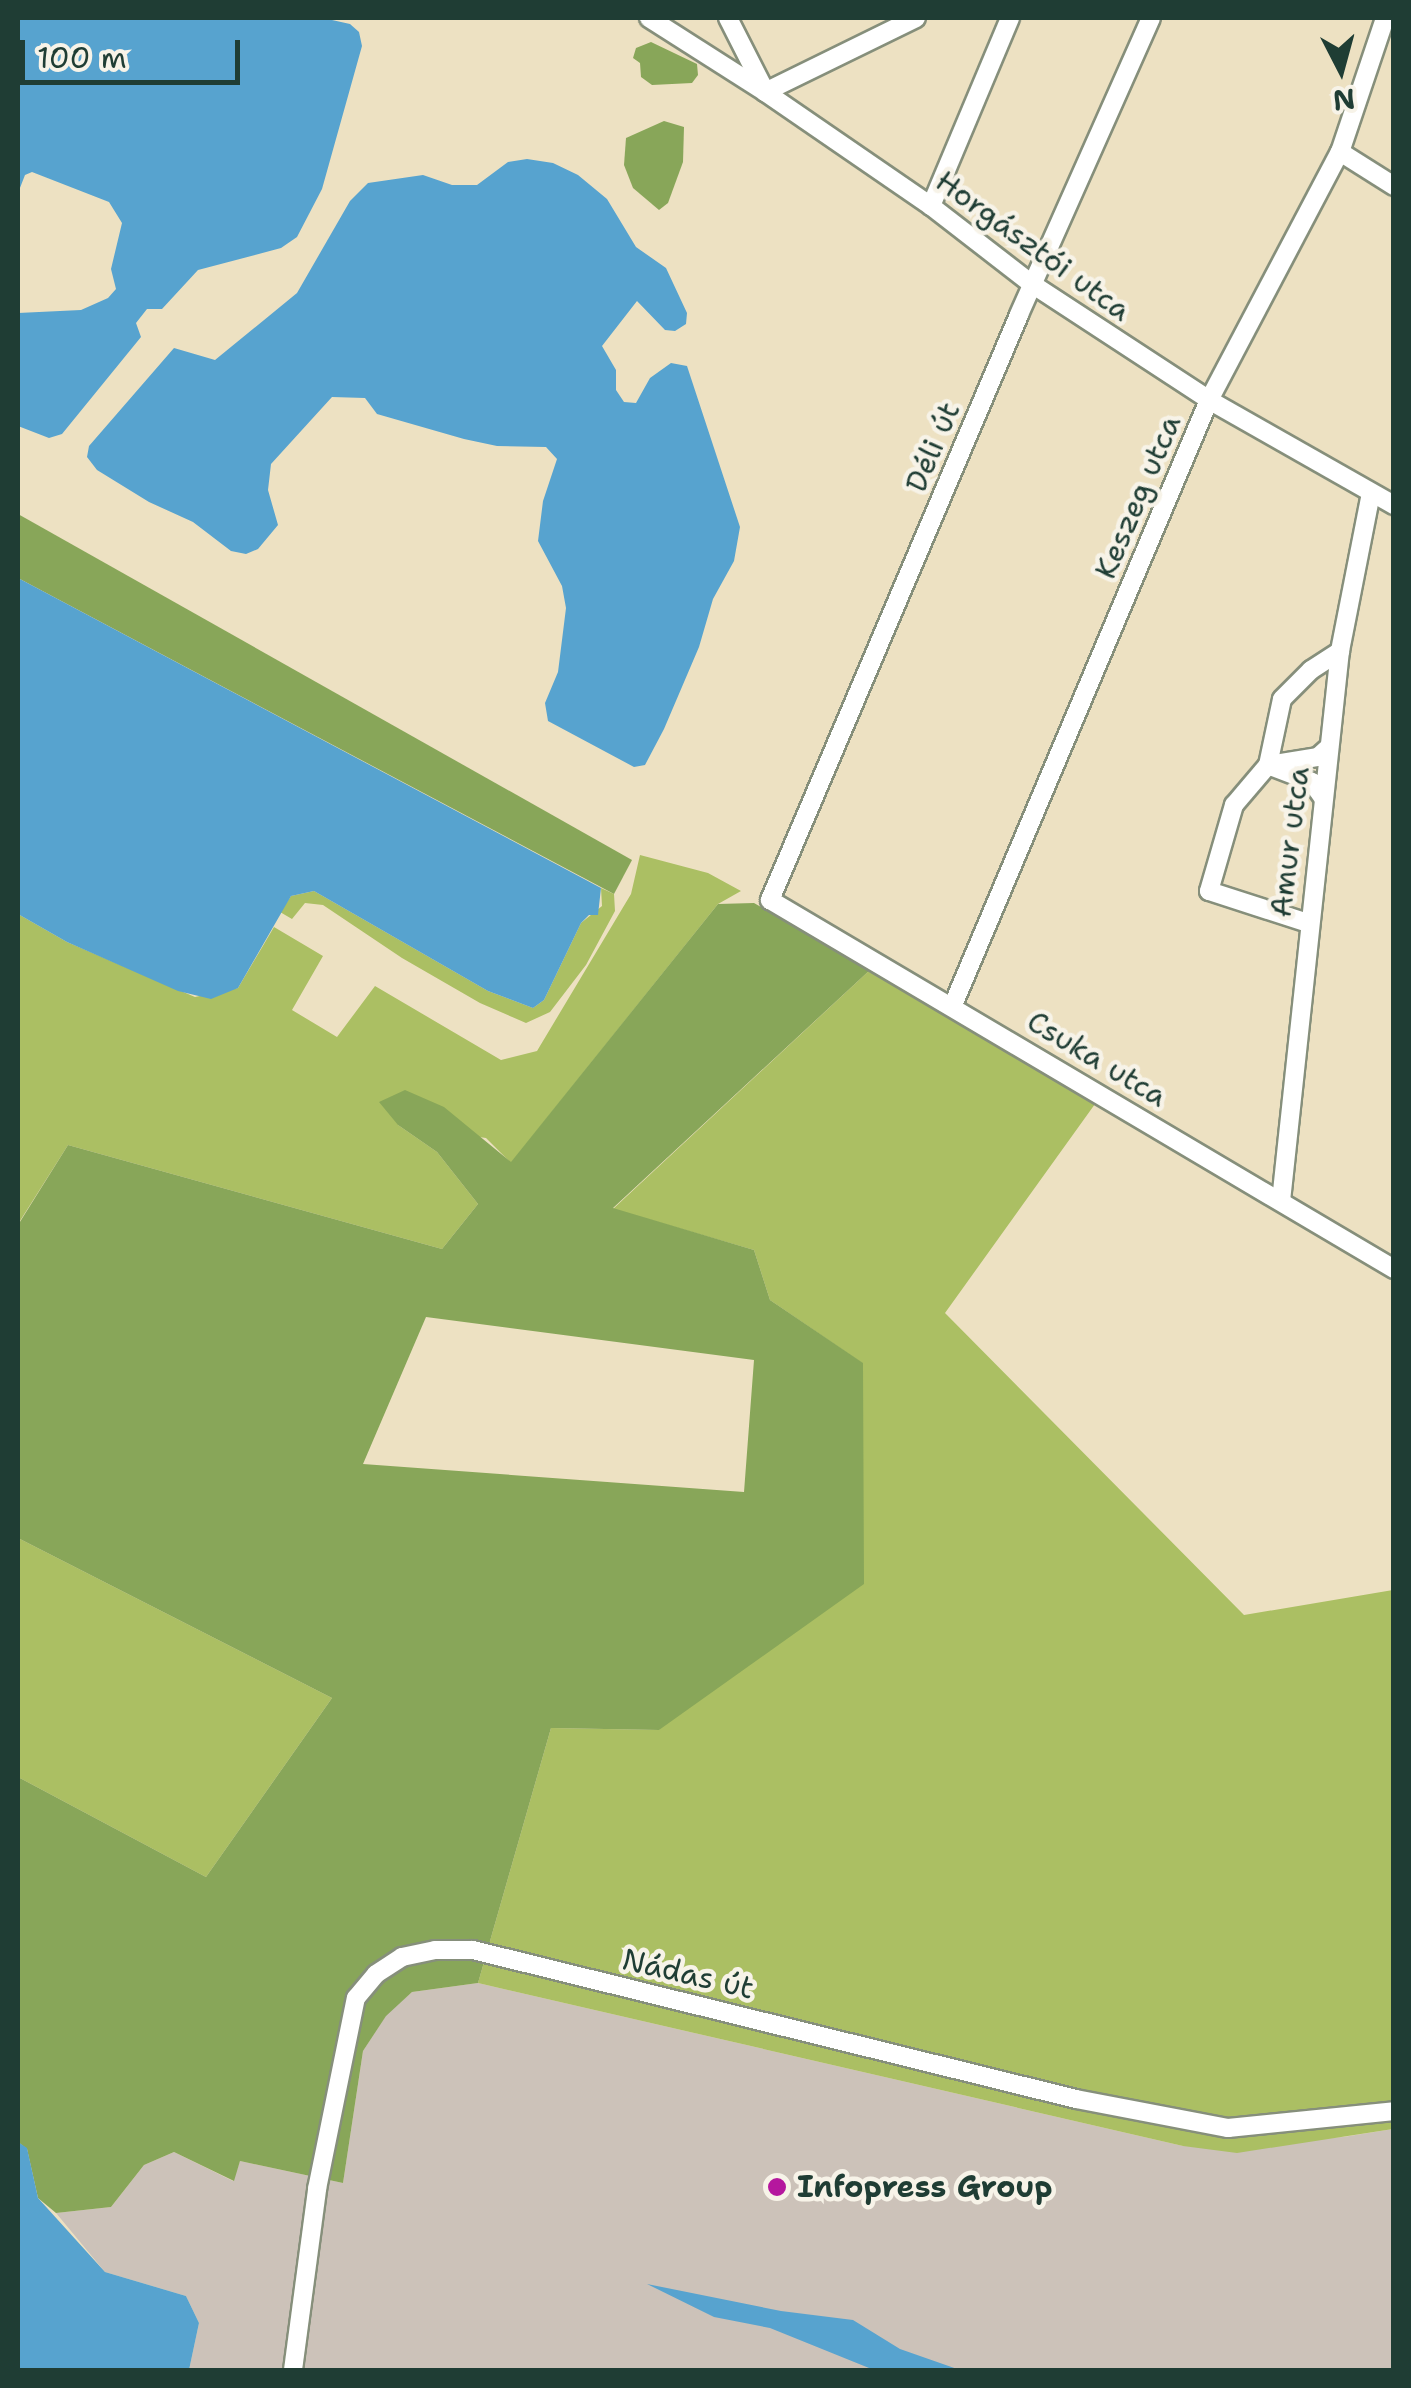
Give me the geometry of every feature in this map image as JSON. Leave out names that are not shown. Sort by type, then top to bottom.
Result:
[{"type":"street","name":"Horgásztói utca","points":[[649,18],[765,92],[931,206],[1032,284],[1209,400],[1394,505]]},
{"type":"street","points":[[728,18],[765,92],[916,18]]},
{"type":"street","points":[[931,206],[1010,18]]},
{"type":"street","name":"Déli út","points":[[770,900],[1032,284],[1151,18]]},
{"type":"street","name":"Keszeg utca","points":[[953,1006],[1209,400],[1340,152],[1385,18]]},
{"type":"street","points":[[1340,152],[1394,186]]},
{"type":"street","name":"Amur utca","points":[[1281,1201],[1340,651],[1371,492]]},
{"type":"street","points":[[1308,923],[1208,891],[1234,805],[1268,765],[1282,699],[1311,670],[1340,651]]},
{"type":"street","points":[[1268,765],[1318,757],[1328,747]]},
{"type":"street","points":[[1268,765],[1312,782],[1322,798]]},
{"type":"street","name":"Csuka utca","points":[[770,900],[1394,1268]]},
{"type":"street","name":"Nádas út","points":[[293,2370],[317,2190],[356,1998],[376,1974],[402,1957],[435,1950],[473,1950],[1076,2099],[1228,2128],[1394,2111]]},
{"type":"shaded area","points":[[478,1983],[1183,2146],[1343,2137],[1393,2129],[1393,2370],[189,2370],[199,2323],[186,2296],[105,2272],[56,2213],[111,2207],[144,2165],[174,2152],[233,2181],[240,2161],[343,2183],[363,2051],[386,2015],[412,1992]]},
{"type":"green space","points":[[651,42],[697,64],[698,75],[692,83],[652,85],[641,77],[640,63],[633,58],[636,48]]},
{"type":"green space","points":[[664,121],[684,127],[683,162],[668,203],[659,210],[633,188],[624,165],[626,138]]},
{"type":"green space","points":[[18,514],[632,860],[614,894],[18,578]]},
{"type":"green space","points":[[640,855],[708,873],[741,891],[718,904],[511,1163],[486,1138],[398,1125],[437,1152],[478,1204],[442,1249],[68,1145],[18,1224],[18,914],[67,942],[195,997],[238,988],[274,927],[323,956],[292,1010],[337,1037],[375,986],[501,1060],[537,1051],[631,894]]},
{"type":"green space","points":[[601,888],[614,894],[615,911],[586,965],[550,1012],[526,1023],[480,1003],[402,958],[323,905],[305,903],[292,919],[280,912],[291,896],[314,891],[488,991],[533,1008],[544,1000],[581,923],[602,906]]},
{"type":"green space","points":[[754,903],[871,969],[613,1208],[754,1250],[770,1300],[863,1363],[864,1584],[659,1730],[551,1728],[478,1983],[412,1992],[386,2016],[363,2051],[343,2183],[240,2161],[234,2181],[174,2152],[144,2165],[111,2207],[56,2213],[38,2198],[27,2149],[18,2142],[18,1777],[206,1877],[332,1698],[18,1538],[18,1225],[68,1145],[442,1249],[478,1204],[437,1152],[398,1125],[379,1102],[405,1090],[444,1107],[511,1162],[718,904]],"holes":[[[426,1317],[754,1360],[744,1492],[363,1464]]]},
{"type":"green space","points":[[871,969],[1095,1104],[945,1313],[1244,1615],[1393,1590],[1393,2129],[1237,2153],[1183,2146],[478,1983],[551,1728],[659,1730],[862,1363],[770,1300],[754,1250],[613,1209]]},
{"type":"green space","points":[[18,1538],[332,1698],[206,1877],[18,1777]]},
{"type":"water","points":[[18,18],[323,18],[350,24],[359,32],[362,46],[322,189],[297,237],[281,248],[198,270],[162,309],[147,309],[136,323],[141,337],[62,434],[49,438],[18,426],[18,313],[81,310],[108,298],[116,289],[111,269],[122,223],[109,202],[32,172],[25,175],[18,193]]},
{"type":"water","points":[[527,159],[553,163],[578,175],[607,199],[636,247],[666,268],[687,313],[686,324],[675,331],[665,330],[637,301],[602,346],[616,370],[616,390],[624,402],[636,403],[650,378],[671,363],[687,366],[740,527],[734,561],[713,599],[699,647],[645,765],[634,767],[548,721],[545,703],[558,672],[566,608],[562,586],[538,541],[543,501],[557,459],[546,447],[497,446],[464,439],[377,414],[365,398],[332,397],[271,464],[268,490],[278,525],[258,549],[246,554],[231,551],[193,522],[149,502],[97,470],[87,457],[89,446],[174,348],[215,360],[297,293],[350,201],[368,183],[423,175],[452,185],[477,185],[508,162]]},
{"type":"water","points":[[18,578],[601,888],[598,915],[589,915],[581,923],[544,1000],[533,1008],[488,991],[314,891],[291,896],[238,988],[211,999],[178,991],[67,942],[18,914]]},
{"type":"water","points":[[18,2142],[27,2148],[38,2198],[105,2272],[186,2296],[199,2323],[189,2370],[18,2370]]},
{"type":"water","points":[[647,2284],[781,2311],[853,2320],[900,2349],[960,2370],[874,2370],[770,2328],[714,2317]]},
{"type":"place","name":"Infopress Group","points":[[777,2187]]}]
